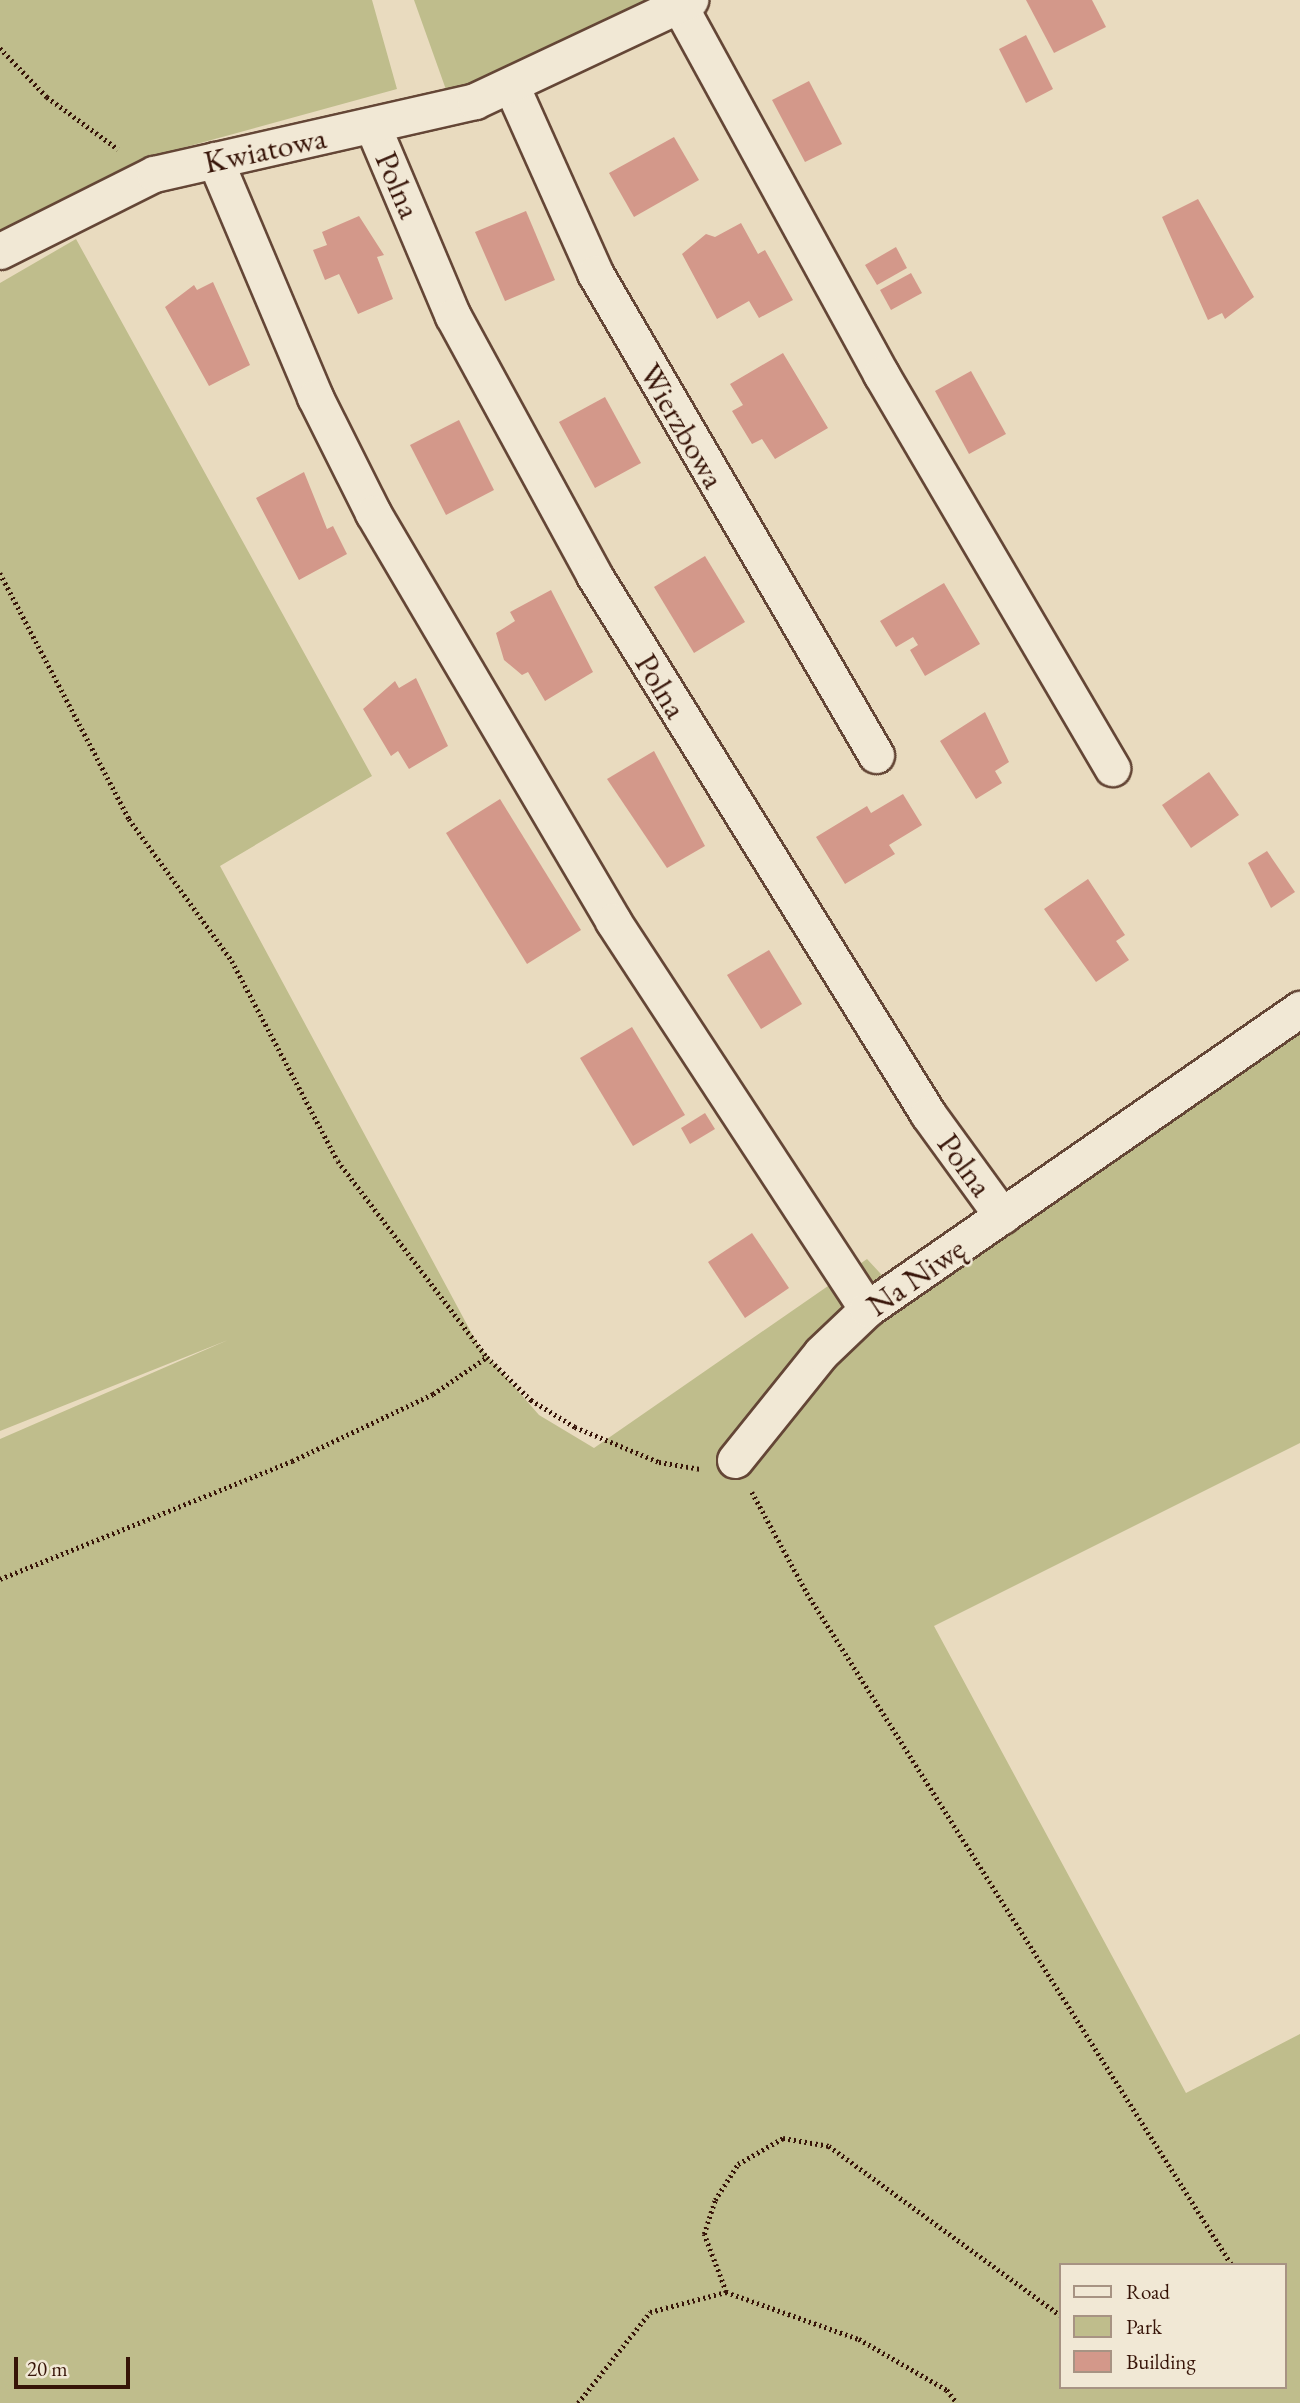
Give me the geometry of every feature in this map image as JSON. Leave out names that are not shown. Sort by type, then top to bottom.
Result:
[{"type":"street","name":"Kwiatowa","points":[[0,251],[154,174],[373,127],[511,85],[685,3]]},
{"type":"street","points":[[685,3],[881,374],[1112,768]]},
{"type":"street","name":"Wierzbowa","points":[[511,85],[595,272],[876,755]]},
{"type":"street","name":"Polna","points":[[373,127],[453,316],[594,575],[928,1114],[1002,1216]]},
{"type":"street","points":[[215,160],[315,397],[385,535],[613,922],[867,1309]]},
{"type":"street","name":"Na Niwę","points":[[735,1460],[821,1353],[867,1309],[1300,1009]]},
{"type":"path","points":[[0,48],[47,97],[154,174]]},
{"type":"path","points":[[0,573],[129,819],[232,961],[338,1161],[487,1357],[531,1400],[620,1449],[703,1469],[735,1460],[807,1593],[1231,2263]]},
{"type":"path","points":[[0,1579],[292,1461],[433,1394],[487,1357]]},
{"type":"path","points":[[726,2292],[704,2234],[715,2200],[738,2164],[783,2138],[829,2146],[1058,2314]]},
{"type":"path","points":[[578,2403],[650,2312],[726,2292],[859,2339],[947,2390],[957,2403]]},
{"type":"green space","points":[[0,0],[372,0],[397,89],[153,156],[0,238]]},
{"type":"green space","points":[[414,0],[660,0],[449,98]]},
{"type":"green space","points":[[76,239],[372,776],[220,866],[478,1345],[539,1415],[594,1448],[867,1259],[905,1300],[1300,1033],[1300,1443],[934,1626],[1186,2093],[1300,2034],[1300,2403],[0,2403],[0,1439],[228,1340],[0,1431],[0,283]]},
{"type":"building","points":[[1026,0],[1092,0],[1106,27],[1054,53]]},
{"type":"building","points":[[1026,35],[1053,89],[1026,103],[999,49]]},
{"type":"building","points":[[809,81],[842,144],[805,162],[772,100]]},
{"type":"building","points":[[674,137],[699,180],[634,217],[609,173]]},
{"type":"building","points":[[1198,199],[1254,297],[1225,319],[1222,313],[1208,320],[1162,217]]},
{"type":"building","points":[[526,211],[555,280],[505,301],[475,232]]},
{"type":"building","points":[[359,216],[384,255],[377,257],[393,299],[358,314],[339,274],[325,280],[313,250],[327,245],[322,232]]},
{"type":"building","points":[[741,223],[758,254],[765,250],[793,300],[759,318],[749,301],[717,319],[682,254],[706,234],[715,237]]},
{"type":"building","points":[[896,247],[907,268],[877,285],[865,265]]},
{"type":"building","points":[[911,273],[922,293],[891,310],[880,290]]},
{"type":"building","points":[[213,282],[250,365],[209,386],[165,307],[194,285],[197,290]]},
{"type":"building","points":[[783,353],[828,428],[775,459],[762,439],[752,444],[732,411],[743,405],[730,384]]},
{"type":"building","points":[[971,371],[1006,434],[969,454],[935,391]]},
{"type":"building","points":[[605,397],[641,463],[595,488],[559,422]]},
{"type":"building","points":[[459,420],[494,490],[446,515],[410,445]]},
{"type":"building","points":[[304,472],[327,529],[333,526],[347,554],[299,580],[256,498]]},
{"type":"building","points":[[705,556],[745,622],[694,653],[654,587]]},
{"type":"building","points":[[944,583],[980,644],[925,676],[910,650],[918,645],[913,637],[896,647],[880,621]]},
{"type":"building","points":[[551,590],[593,672],[545,701],[528,672],[522,675],[504,660],[496,633],[515,621],[510,612]]},
{"type":"building","points":[[416,678],[448,746],[409,769],[398,751],[391,756],[363,709],[395,681],[399,688]]},
{"type":"building","points":[[985,712],[1009,762],[995,771],[1002,783],[976,799],[940,741]]},
{"type":"building","points":[[654,751],[705,846],[667,868],[607,779]]},
{"type":"building","points":[[1209,772],[1239,815],[1191,848],[1162,805]]},
{"type":"building","points":[[903,794],[922,825],[889,845],[895,854],[845,884],[816,837],[867,806],[871,813]]},
{"type":"building","points":[[500,799],[581,930],[527,964],[446,833]]},
{"type":"building","points":[[1267,851],[1295,892],[1271,908],[1248,863]]},
{"type":"building","points":[[1088,879],[1125,935],[1116,941],[1129,960],[1096,982],[1044,909]]},
{"type":"building","points":[[769,950],[802,1004],[761,1029],[727,975]]},
{"type":"building","points":[[632,1027],[685,1115],[633,1146],[580,1058]]},
{"type":"building","points":[[705,1113],[715,1129],[690,1144],[681,1128]]},
{"type":"building","points":[[752,1233],[789,1288],[745,1318],[708,1262]]}]
